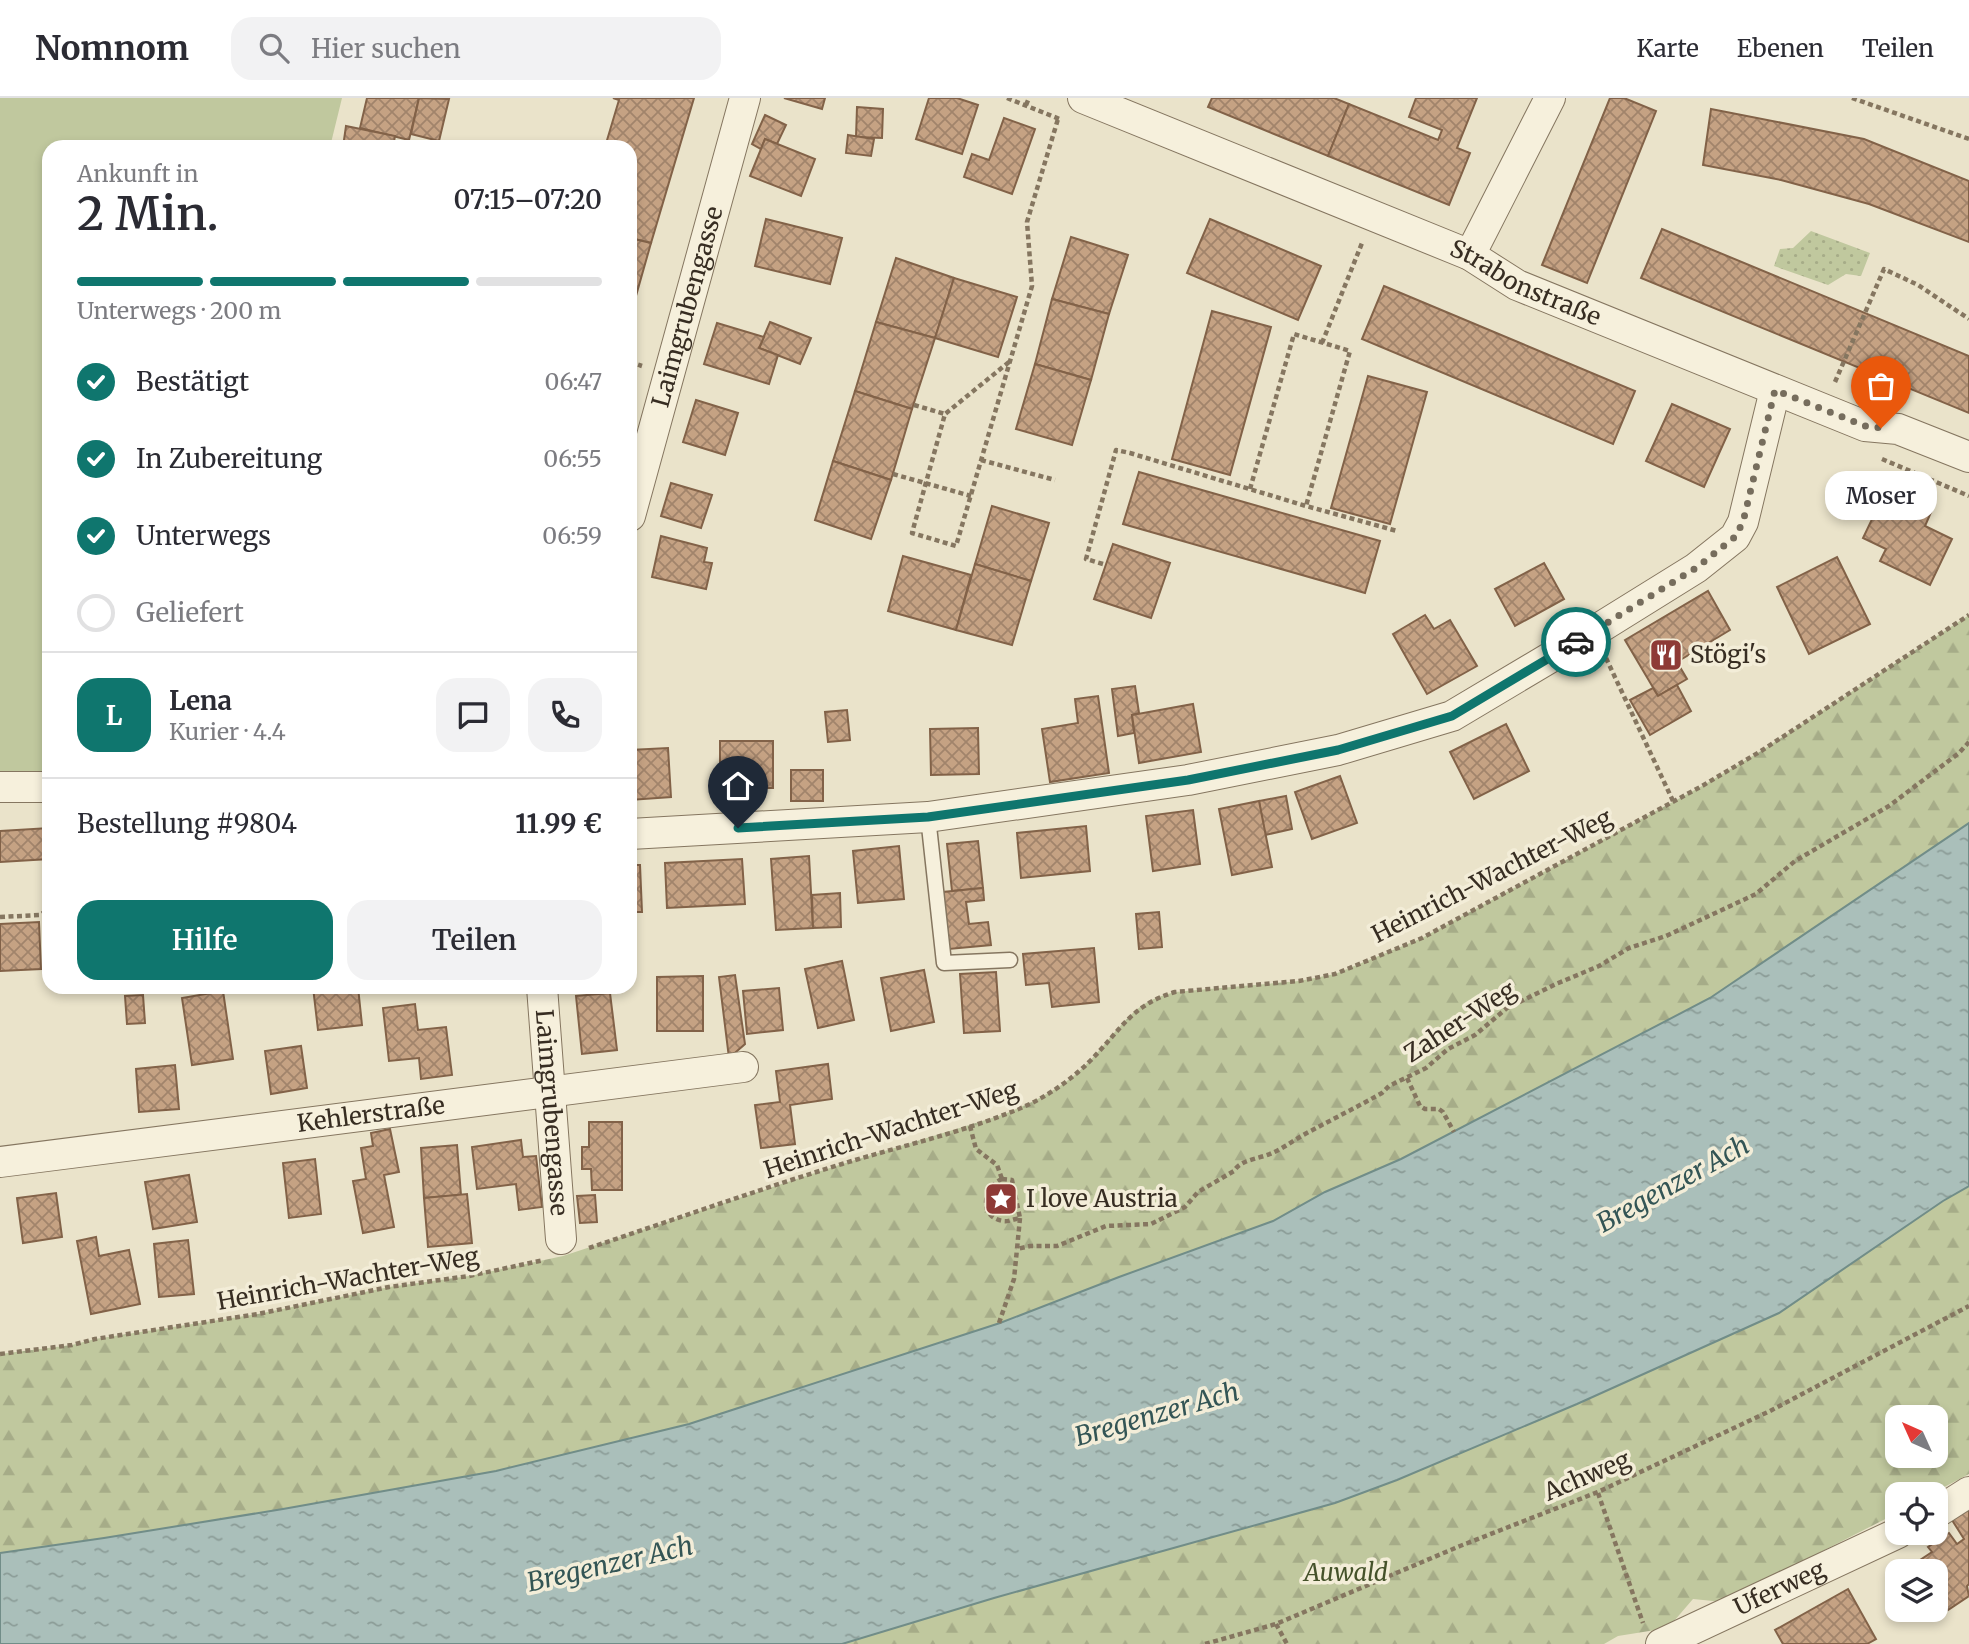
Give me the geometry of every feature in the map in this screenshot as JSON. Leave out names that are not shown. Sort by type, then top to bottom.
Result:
[{"type":"street","name":"Laimgrubengasse","points":[[637,491],[745,98]]},
{"type":"street","points":[[1470,255],[1550,98]]},
{"type":"street","name":"Strabonstraße","points":[[1073,103],[1470,255],[1517,285],[1865,426],[1898,429],[1969,457]]},
{"type":"street","points":[[637,834],[928,817],[1188,780],[1338,750],[1452,716],[1696,568],[1735,537],[1743,522],[1775,390]]},
{"type":"street","points":[[0,787],[42,787]]},
{"type":"street","name":"Laimgrubengasse","points":[[543,994],[562,1250]]},
{"type":"street","name":"Kehlerstraße","points":[[0,1162],[743,1067]]},
{"type":"street","points":[[1948,1505],[1969,1492]]},
{"type":"street","name":"Uferweg","points":[[1654,1638],[1885,1539]]},
{"type":"lane","points":[[928,817],[944,963],[1010,960]]},
{"type":"path","points":[[1026,105],[1029,98]]},
{"type":"path","points":[[1852,98],[1969,139]]},
{"type":"path","points":[[1009,362],[945,414],[912,533],[956,546],[1032,286],[1027,222],[1073,103]]},
{"type":"path","points":[[1322,343],[1374,216]]},
{"type":"path","points":[[1843,361],[1884,269],[1917,285],[1969,319]]},
{"type":"path","points":[[1250,489],[1294,334],[1350,351],[1306,506]]},
{"type":"path","points":[[914,405],[945,414]]},
{"type":"path","points":[[1103,564],[1086,559],[1116,450],[1397,531]]},
{"type":"path","points":[[981,460],[1055,480]]},
{"type":"path","points":[[893,474],[971,496]]},
{"type":"path","name":"Heinrich-Wachter-Weg","points":[[0,1354],[72,1345],[95,1339],[258,1314],[364,1292],[469,1276],[970,1126],[1030,1104],[1061,1086],[1091,1059],[1134,1013],[1156,997],[1175,992],[1299,981],[1335,974],[1422,938],[1761,751],[1969,615]]},
{"type":"path","points":[[1593,632],[1673,801]]},
{"type":"path","name":"Zaher-Weg","points":[[1017,1249],[1057,1246],[1105,1226],[1151,1224],[1185,1207],[1198,1192],[1234,1171],[1243,1162],[1253,1161],[1284,1147],[1426,1068],[1448,1049],[1475,1035],[1507,1008],[1599,966],[1629,948],[1665,936],[1756,894],[1795,861],[1896,802],[1959,753],[1969,742]]},
{"type":"path","points":[[0,917],[42,914]]},
{"type":"path","points":[[1407,1078],[1420,1106],[1443,1112],[1454,1132]]},
{"type":"path","points":[[970,1126],[976,1149],[997,1165],[1002,1179]]},
{"type":"path","points":[[999,1323],[1014,1279],[1020,1219],[1012,1180],[1002,1179],[990,1187],[985,1203],[993,1217],[1004,1221],[1020,1219]]},
{"type":"path","name":"Achweg","points":[[1205,1644],[1276,1623],[1598,1492],[1770,1411],[1969,1306]]},
{"type":"path","points":[[1598,1492],[1654,1638]]},
{"type":"path","points":[[1276,1623],[1287,1644]]},
{"type":"green space","points":[[0,98],[342,98],[332,140],[42,140],[42,773],[0,774]]},
{"type":"green space","points":[[1811,231],[1870,253],[1861,276],[1846,274],[1828,285],[1774,266],[1780,249],[1793,248]]},
{"type":"green space","points":[[1969,615],[1969,823],[1710,998],[1401,1159],[1325,1192],[1273,1221],[999,1323],[689,1424],[496,1471],[283,1509],[0,1553],[0,1354],[72,1345],[95,1339],[258,1314],[563,1256],[839,1165],[1005,1114],[1042,1097],[1068,1080],[1085,1066],[1131,1015],[1157,998],[1175,992],[1299,981],[1335,974],[1422,938],[1702,786],[1761,751]]},
{"type":"green space","name":"Auwald","points":[[1969,1186],[1969,1474],[1948,1485],[1948,1482],[1885,1482],[1885,1519],[1723,1602],[1693,1599],[1668,1628],[1618,1636],[1604,1644],[842,1644],[1397,1480],[1577,1404],[1779,1313]]},
{"type":"water","name":"Bregenzer Ach","points":[[1969,823],[1969,1186],[1779,1313],[1577,1404],[1397,1480],[1335,1503],[994,1598],[842,1644],[0,1644],[0,1553],[283,1509],[496,1471],[689,1424],[1000,1323],[1273,1221],[1325,1192],[1401,1159],[1710,998]]},
{"type":"building","points":[[367,98],[419,98],[409,140],[360,128]]},
{"type":"building","points":[[419,98],[449,99],[439,140],[411,134]]},
{"type":"building","points":[[613,98],[694,98],[651,243],[637,240],[637,140],[607,140],[619,100]]},
{"type":"building","points":[[784,98],[825,98],[822,109]]},
{"type":"building","points":[[929,98],[957,98],[978,105],[962,154],[916,139]]},
{"type":"building","points":[[1212,98],[1334,98],[1349,104],[1328,156],[1208,107]]},
{"type":"building","points":[[1416,98],[1477,98],[1457,148],[1470,153],[1449,205],[1328,156],[1349,104],[1438,140],[1442,130],[1409,117]]},
{"type":"building","points":[[1610,98],[1624,98],[1656,111],[1587,283],[1542,265]]},
{"type":"building","points":[[857,107],[883,109],[882,138],[856,137]]},
{"type":"building","points":[[1711,109],[1864,139],[1969,181],[1969,242],[1869,204],[1781,180],[1703,165]]},
{"type":"building","points":[[765,115],[786,125],[777,144],[765,139],[761,149],[752,144]]},
{"type":"building","points":[[1004,118],[1035,129],[1012,194],[964,177],[972,154],[989,160]]},
{"type":"building","points":[[346,126],[395,136],[394,140],[344,140]]},
{"type":"building","points":[[848,135],[874,139],[871,156],[846,153]]},
{"type":"building","points":[[765,139],[815,159],[801,196],[750,176]]},
{"type":"building","points":[[766,219],[842,238],[830,284],[755,266]]},
{"type":"building","points":[[1210,219],[1321,266],[1298,320],[1187,273]]},
{"type":"building","points":[[1662,229],[1969,356],[1969,413],[1641,278]]},
{"type":"building","points":[[1071,237],[1128,255],[1109,314],[1052,299]]},
{"type":"building","points":[[637,240],[651,243],[637,292]]},
{"type":"building","points":[[896,258],[954,278],[935,338],[876,322]]},
{"type":"building","points":[[954,278],[1017,297],[998,357],[935,338]]},
{"type":"building","points":[[1384,286],[1635,391],[1613,444],[1362,339]]},
{"type":"building","points":[[1052,299],[1109,314],[1091,380],[1035,364]]},
{"type":"building","points":[[1212,311],[1271,327],[1230,475],[1172,459]]},
{"type":"building","points":[[770,322],[811,338],[800,364],[759,348]]},
{"type":"building","points":[[876,322],[935,338],[912,409],[855,391]]},
{"type":"building","points":[[717,323],[764,337],[759,348],[778,355],[769,384],[704,364]]},
{"type":"building","points":[[1035,364],[1091,380],[1072,445],[1016,429]]},
{"type":"building","points":[[1368,376],[1427,392],[1390,524],[1331,508]]},
{"type":"building","points":[[855,391],[912,409],[891,480],[833,461]]},
{"type":"building","points":[[696,400],[738,413],[725,455],[683,442]]},
{"type":"building","points":[[1672,404],[1730,429],[1704,487],[1646,461]]},
{"type":"building","points":[[833,461],[891,480],[871,539],[815,520]]},
{"type":"building","points":[[1139,472],[1380,541],[1365,593],[1123,524]]},
{"type":"building","points":[[671,483],[712,495],[701,528],[661,516]]},
{"type":"building","points":[[1887,488],[1932,510],[1925,526],[1952,539],[1930,585],[1880,561],[1886,549],[1863,538]]},
{"type":"building","points":[[992,506],[1049,523],[1031,581],[975,564]]},
{"type":"building","points":[[661,536],[707,548],[704,562],[712,563],[706,589],[652,577]]},
{"type":"building","points":[[1113,544],[1170,563],[1151,618],[1094,599]]},
{"type":"building","points":[[903,556],[971,575],[956,630],[888,611]]},
{"type":"building","points":[[1837,557],[1870,624],[1809,654],[1777,587]]},
{"type":"building","points":[[1544,563],[1564,599],[1515,626],[1495,589]]},
{"type":"building","points":[[975,564],[1031,581],[1012,645],[956,630]]},
{"type":"building","points":[[1708,591],[1730,630],[1677,662],[1687,679],[1658,696],[1625,640]]},
{"type":"building","points":[[1425,615],[1434,629],[1450,620],[1477,666],[1427,694],[1393,634]]},
{"type":"building","points":[[1677,685],[1691,711],[1650,735],[1630,700],[1653,688],[1658,696]]},
{"type":"building","points":[[1135,686],[1139,713],[1132,715],[1134,733],[1118,736],[1112,689]]},
{"type":"building","points":[[1098,696],[1109,773],[1050,782],[1042,729],[1078,723],[1075,699]]},
{"type":"building","points":[[1193,704],[1201,752],[1139,763],[1132,715]]},
{"type":"building","points":[[847,710],[850,740],[828,742],[825,712]]},
{"type":"building","points":[[1506,724],[1529,771],[1474,799],[1450,752]]},
{"type":"building","points":[[978,728],[979,774],[931,775],[930,729]]},
{"type":"building","points":[[720,741],[773,741],[773,788],[720,788]]},
{"type":"building","points":[[668,748],[671,797],[637,799],[637,750]]},
{"type":"building","points":[[791,770],[823,770],[823,801],[791,801]]},
{"type":"building","points":[[1340,776],[1357,823],[1312,839],[1295,792]]},
{"type":"building","points":[[1286,796],[1292,829],[1265,835],[1259,801]]},
{"type":"building","points":[[1259,801],[1272,867],[1232,875],[1219,809]]},
{"type":"building","points":[[1193,810],[1200,864],[1153,871],[1146,816]]},
{"type":"building","points":[[1086,826],[1090,871],[1021,878],[1017,833]]},
{"type":"building","points":[[42,828],[42,859],[0,862],[0,831]]},
{"type":"building","points":[[978,841],[983,888],[952,891],[947,844]]},
{"type":"building","points":[[899,846],[904,899],[858,903],[853,851]]},
{"type":"building","points":[[809,856],[813,928],[776,930],[771,859]]},
{"type":"building","points":[[742,859],[745,904],[667,908],[665,863]]},
{"type":"building","points":[[637,865],[640,865],[642,912],[637,912]]},
{"type":"building","points":[[983,888],[984,900],[966,902],[969,924],[988,922],[991,945],[949,949],[943,892]]},
{"type":"building","points":[[840,893],[841,927],[813,928],[812,895]]},
{"type":"building","points":[[1159,912],[1162,947],[1139,949],[1136,914]]},
{"type":"building","points":[[39,922],[41,969],[0,971],[0,924]]},
{"type":"building","points":[[1094,948],[1099,1002],[1052,1007],[1049,983],[1026,985],[1023,954]]},
{"type":"building","points":[[842,961],[854,1020],[818,1028],[805,969]]},
{"type":"building","points":[[924,970],[934,1022],[891,1031],[881,978]]},
{"type":"building","points":[[996,972],[1000,1031],[964,1033],[960,974]]},
{"type":"building","points":[[735,975],[745,1044],[729,1058],[719,977]]},
{"type":"building","points":[[703,976],[703,1031],[657,1031],[657,977]]},
{"type":"building","points":[[779,988],[783,1030],[747,1034],[743,991]]},
{"type":"building","points":[[223,994],[233,1059],[192,1065],[182,998]]},
{"type":"building","points":[[314,994],[359,994],[362,1025],[318,1030]]},
{"type":"building","points":[[610,994],[617,1050],[582,1054],[576,996]]},
{"type":"building","points":[[143,995],[145,1023],[127,1024],[125,996]]},
{"type":"building","points":[[415,1004],[418,1030],[446,1027],[452,1075],[421,1079],[419,1058],[389,1061],[383,1008]]},
{"type":"building","points":[[301,1046],[307,1088],[271,1094],[265,1051]]},
{"type":"building","points":[[828,1064],[832,1099],[790,1105],[795,1144],[761,1148],[755,1105],[780,1102],[776,1071]]},
{"type":"building","points":[[175,1065],[179,1109],[139,1112],[136,1069]]},
{"type":"building","points":[[589,1122],[622,1122],[622,1190],[592,1190],[591,1169],[582,1169],[582,1147],[589,1147]]},
{"type":"building","points":[[390,1129],[399,1172],[384,1175],[394,1227],[363,1233],[353,1181],[366,1179],[361,1148],[373,1146],[371,1133]]},
{"type":"building","points":[[521,1140],[523,1157],[536,1156],[542,1207],[519,1210],[516,1184],[477,1189],[472,1147]]},
{"type":"building","points":[[457,1145],[461,1195],[424,1198],[421,1148]]},
{"type":"building","points":[[315,1159],[321,1214],[289,1218],[283,1163]]},
{"type":"building","points":[[189,1175],[197,1222],[153,1229],[145,1182]]},
{"type":"building","points":[[56,1193],[62,1237],[23,1243],[17,1198]]},
{"type":"building","points":[[467,1194],[472,1243],[428,1247],[424,1198]]},
{"type":"building","points":[[595,1195],[597,1222],[580,1223],[577,1196]]},
{"type":"building","points":[[96,1237],[99,1256],[129,1250],[140,1304],[91,1314],[77,1241]]},
{"type":"building","points":[[188,1240],[194,1294],[159,1297],[154,1244]]},
{"type":"building","points":[[1969,1509],[1969,1596],[1948,1610],[1948,1559],[1922,1559],[1932,1552],[1928,1547],[1931,1545],[1948,1545],[1949,1533],[1957,1544],[1964,1539],[1952,1520]]},
{"type":"building","points":[[1848,1589],[1876,1639],[1867,1644],[1783,1644],[1775,1630]]},
{"type":"way so far","points":[[1576,642],[1696,568],[1735,537],[1743,522],[1775,390],[1865,426],[1881,428]]},
{"type":"place","name":"Moser","points":[[1881,428]]},
{"type":"place","name":"Stögi's","points":[[1666,655]]},
{"type":"place","name":"I love Austria","points":[[1001,1199]]},
{"type":"route","points":[[738,828],[928,817],[1188,780],[1338,750],[1452,716],[1576,642]]}]
